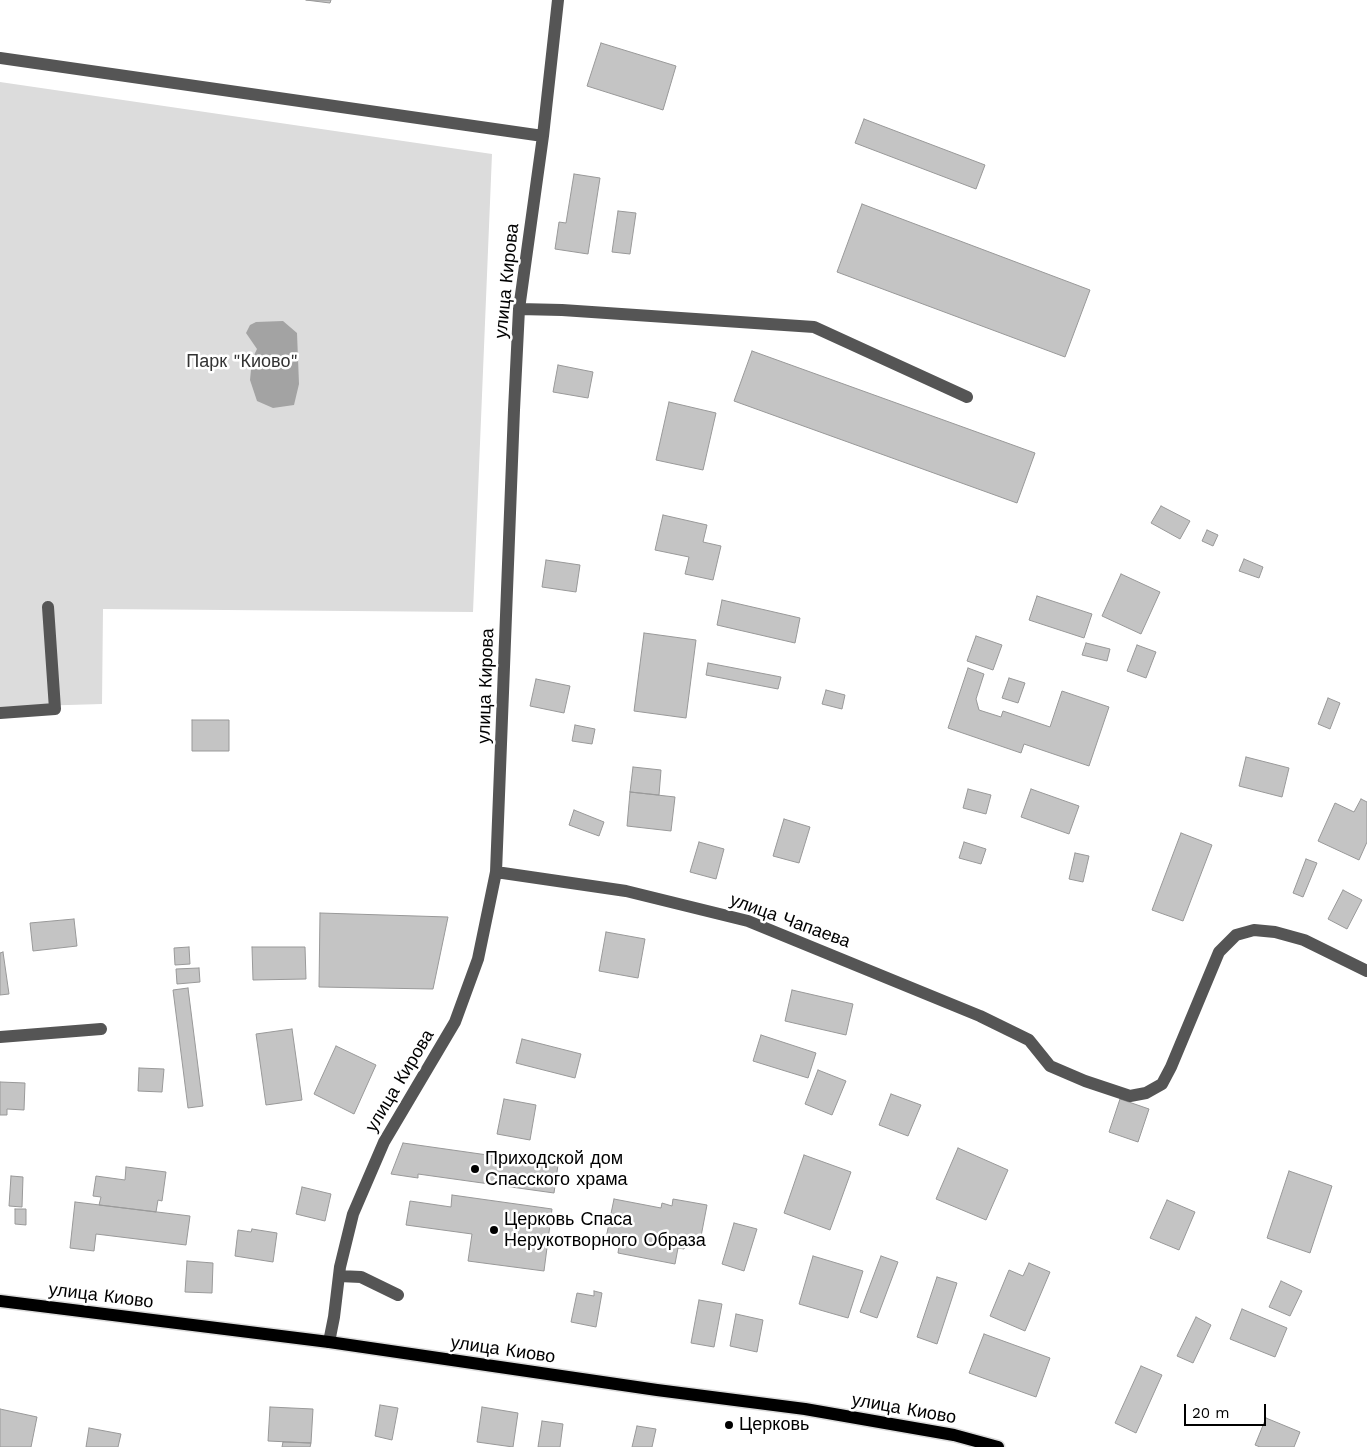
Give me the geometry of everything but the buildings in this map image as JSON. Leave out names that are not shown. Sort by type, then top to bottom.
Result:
[{"type":"main road","name":"улица Киово","points":[[0,1301],[329,1342],[657,1390],[806,1409],[954,1435],[998,1447]]},
{"type":"street","name":"улица Кирова","points":[[329,1342],[338,1276],[353,1214],[384,1142],[455,1022],[478,959],[496,872],[519,309],[543,136],[558,0]]},
{"type":"street","points":[[0,58],[543,136]]},
{"type":"street","points":[[519,309],[562,310],[814,327],[967,397]]},
{"type":"street","points":[[0,713],[55,709],[48,607]]},
{"type":"street","name":"улица Чапаева","points":[[496,872],[626,891],[748,920],[980,1016],[1029,1040],[1050,1066],[1085,1081],[1130,1096],[1146,1093],[1162,1084],[1171,1068],[1219,952],[1236,935],[1254,930],[1275,932],[1304,940],[1367,971]]},
{"type":"street","points":[[0,1037],[101,1029]]},
{"type":"street","points":[[338,1276],[361,1277],[398,1295]]},
{"type":"green space","name":"Парк \"Киово\"","points":[[0,82],[492,154],[473,612],[103,609],[102,704],[0,707]]},
{"type":"shaded area","points":[[283,321],[297,333],[299,384],[294,405],[273,408],[257,401],[250,380],[252,359],[257,349],[246,333],[250,325],[256,322]]},
{"type":"place","name":"Приходской дом Спасского храма","points":[[475,1169]]},
{"type":"place","name":"Церковь Спаса Нерукотворного Образа","points":[[494,1230]]},
{"type":"place","name":"Церковь","points":[[729,1425]]}]
